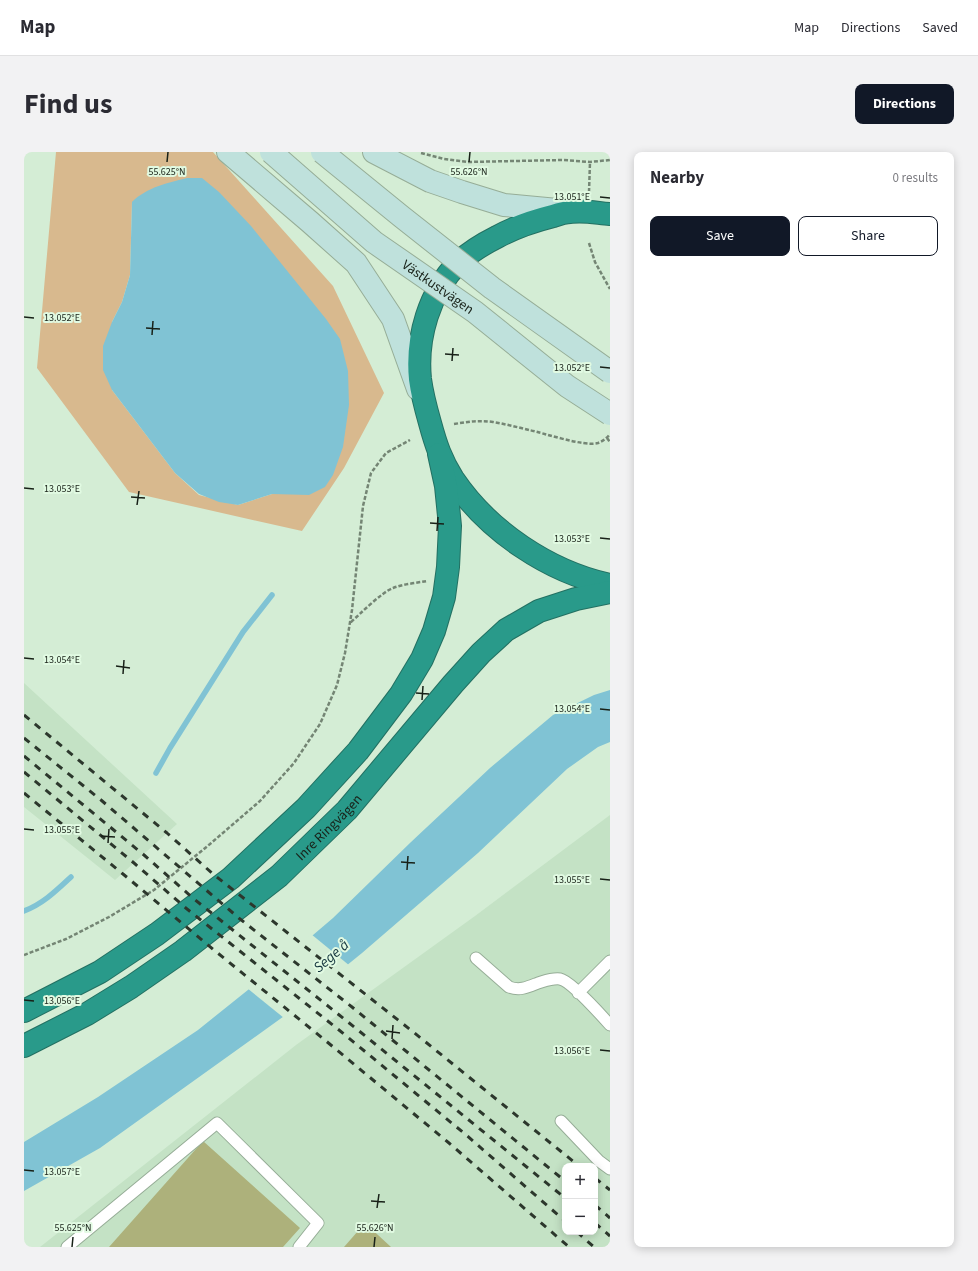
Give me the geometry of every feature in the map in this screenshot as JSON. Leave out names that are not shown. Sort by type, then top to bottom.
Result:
[{"type":"highway","points":[[610,214],[571,211],[532,221],[507,231],[483,244],[459,262],[442,284],[428,312],[422,338],[420,360],[420,380],[426,411],[439,454],[454,479],[473,504],[492,524],[520,545],[548,563],[573,575],[610,585]]},
{"type":"highway","name":"Inre Ringvägen","points":[[24,1011],[100,972],[157,934],[231,878],[306,808],[358,751],[401,694],[422,659],[434,631],[444,597],[448,567],[450,526],[446,486],[439,454]]},
{"type":"highway","name":"Inre Ringvägen","points":[[24,1046],[87,1014],[131,987],[183,951],[279,876],[347,810],[481,653],[506,630],[539,611],[576,599],[610,592]]},
{"type":"main road","points":[[228,152],[356,263],[393,319],[426,411]]},
{"type":"main road","name":"Västkustvägen","points":[[271,152],[374,242],[474,312],[567,386],[610,414]]},
{"type":"main road","points":[[322,152],[492,288],[610,372]]},
{"type":"main road","points":[[374,152],[430,181],[504,205],[571,211]]},
{"type":"lane","points":[[476,958],[509,987],[514,989],[520,990],[546,981],[559,979],[564,981],[610,1025]]},
{"type":"lane","points":[[578,993],[610,961]]},
{"type":"lane","points":[[561,1122],[599,1161],[610,1169]]},
{"type":"lane","points":[[66,1247],[217,1123],[318,1224],[299,1247]]},
{"type":"path","points":[[419,152],[444,159],[468,162],[563,160],[590,162],[610,160]]},
{"type":"path","points":[[589,192],[590,162]]},
{"type":"path","points":[[589,243],[595,262],[610,290]]},
{"type":"path","points":[[454,424],[473,421],[493,422],[588,443],[598,443],[607,438],[610,434]]},
{"type":"path","points":[[607,438],[610,442]]},
{"type":"path","points":[[24,955],[66,939],[154,890],[260,800],[294,763],[320,724],[337,685],[346,653],[364,506],[371,473],[386,454],[410,440]]},
{"type":"path","points":[[350,622],[391,589],[427,581],[448,567]]},
{"type":"shaded area","points":[[56,152],[213,152],[333,286],[384,393],[344,468],[302,531],[129,492],[37,368]],"holes":[[[132,202],[290,494],[272,494],[238,505],[199,495],[175,473],[112,390],[112,322],[122,302],[130,275]]]},
{"type":"shaded area","points":[[24,683],[177,824],[115,880],[24,807]]},
{"type":"shaded area","points":[[610,815],[610,1247],[40,1247],[296,1045],[475,916]]},
{"type":"water","points":[[187,178],[202,178],[219,192],[251,226],[326,319],[340,339],[348,371],[349,405],[343,447],[333,475],[325,487],[309,495],[272,494],[238,505],[219,502],[199,494],[175,473],[112,390],[103,370],[103,346],[112,322],[122,302],[130,275],[132,202],[151,189]]},
{"type":"water","name":"Sege å","points":[[610,690],[610,742],[598,747],[567,769],[478,853],[362,953],[287,1014],[100,1148],[24,1191],[24,1142],[98,1097],[198,1030],[259,981],[333,918],[490,768],[553,715],[594,695]]},
{"type":"pier","points":[[311,934],[350,966],[284,1018],[247,988]]},
{"type":"building","points":[[203,1141],[300,1228],[283,1247],[109,1247]]},
{"type":"building","points":[[365,1223],[391,1247],[344,1247]]},
{"type":"waterway","points":[[156,773],[170,748],[243,632],[272,595]]},
{"type":"waterway","points":[[24,911],[44,901],[71,877]]},
{"type":"railway","points":[[24,715],[167,833],[213,874],[412,1031],[575,1163]]},
{"type":"railway","points":[[24,738],[101,800],[240,919],[352,1007],[562,1179]]},
{"type":"railway","points":[[24,756],[144,855],[194,899],[562,1196]]},
{"type":"railway","points":[[24,772],[187,909],[339,1030],[465,1134],[562,1218]]},
{"type":"railway","points":[[24,793],[449,1143],[569,1247]]},
{"type":"railway","points":[[598,1180],[610,1190]]},
{"type":"railway","points":[[598,1208],[610,1218]]},
{"type":"railway","points":[[598,1226],[610,1236]]},
{"type":"railway","points":[[580,1235],[594,1247]]}]
